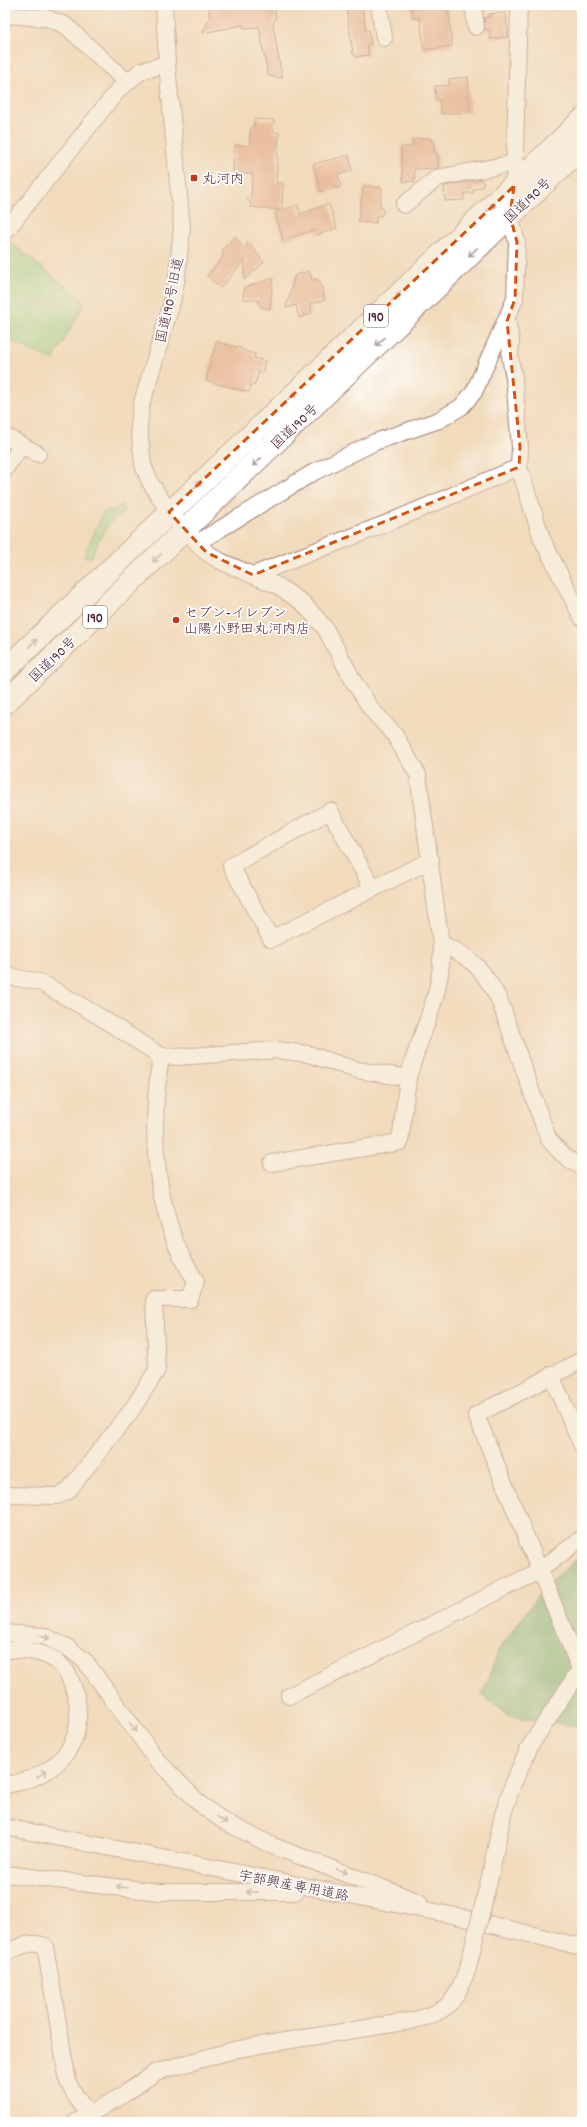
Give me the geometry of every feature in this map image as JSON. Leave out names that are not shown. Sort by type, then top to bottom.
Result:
[{"type":"highway","name":"国道190号","points":[[5,670],[169,512],[582,120]]},
{"type":"highway","name":"国道190号","points":[[5,703],[191,537],[510,216],[582,147]]},
{"type":"street","name":"国道190号旧道","points":[[164,5],[167,64],[182,227],[177,277],[172,302],[141,406],[139,426],[143,465],[157,494],[169,512],[191,537],[220,561],[278,586],[307,608],[325,628],[354,682],[372,710],[394,734],[418,775],[431,860],[441,944],[442,962],[438,991],[414,1054],[408,1078],[400,1142],[272,1163]]},
{"type":"street","points":[[379,5],[384,38]]},
{"type":"street","points":[[473,5],[476,27]]},
{"type":"street","points":[[191,537],[314,472],[375,442],[440,420],[461,407],[474,392],[516,300],[517,242],[510,216],[514,186],[519,5]]},
{"type":"street","points":[[5,15],[46,18],[65,25],[126,81]]},
{"type":"street","points":[[5,232],[69,150],[126,81],[141,71],[167,64]]},
{"type":"street","points":[[404,205],[437,178],[514,163]]},
{"type":"street","points":[[507,321],[511,339],[510,357],[514,378],[520,447],[519,467],[542,539],[582,618]]},
{"type":"street","points":[[5,436],[38,454]]},
{"type":"street","points":[[5,469],[22,445]]},
{"type":"street","points":[[253,575],[385,524],[519,467]]},
{"type":"street","points":[[373,889],[330,811],[231,866],[271,939],[373,889],[431,860]]},
{"type":"street","points":[[441,944],[461,952],[476,964],[488,980],[499,999],[548,1138],[561,1154],[574,1164],[582,1166]]},
{"type":"street","points":[[5,976],[40,982],[161,1056],[177,1057],[277,1050],[308,1054],[357,1070],[408,1078]]},
{"type":"street","points":[[5,1495],[58,1496],[68,1491],[131,1411],[157,1370],[154,1299],[190,1299],[196,1282],[175,1242],[164,1208],[156,1161],[153,1135],[155,1091],[161,1056]]},
{"type":"street","points":[[5,1953],[26,1944],[36,1942],[45,1946],[68,2082],[75,2095],[82,2118],[123,2094],[156,2072],[174,2066],[266,2044],[411,2021],[436,2013],[447,2006],[457,1995],[468,1968],[503,1814],[513,1784],[530,1746],[581,1668],[539,1571],[476,1415],[582,1360]]},
{"type":"street","points":[[551,1375],[582,1446]]},
{"type":"street","points":[[288,1696],[539,1571],[582,1538]]},
{"type":"street","points":[[5,1633],[44,1636],[67,1647],[85,1661],[156,1759],[201,1805],[224,1822],[273,1846],[456,1916]]},
{"type":"street","points":[[5,1650],[36,1652],[60,1664],[72,1681],[77,1704],[77,1727],[71,1747],[59,1762],[41,1776],[5,1785]]},
{"type":"street","name":"宇部興産専用道路","points":[[5,1827],[333,1893],[456,1916],[582,1947]]},
{"type":"street","points":[[5,1874],[159,1892],[333,1893]]},
{"type":"highlighted area","points":[[514,186],[510,216],[517,242],[515,299],[507,321],[520,447],[519,467],[253,575],[206,552],[169,512]]},
{"type":"green space","points":[[6,239],[85,302],[53,360],[5,338]]},
{"type":"green space","points":[[122,505],[125,511],[108,526],[97,544],[91,558],[84,556],[104,511],[113,510]]},
{"type":"green space","points":[[582,1554],[582,1727],[509,1716],[482,1695],[498,1651],[545,1586]]},
{"type":"building","points":[[208,5],[274,5],[276,17],[273,24],[282,78],[268,76],[259,27],[243,28],[243,25],[203,33],[210,16]]},
{"type":"building","points":[[346,5],[362,5],[366,31],[369,30],[371,44],[367,45],[369,55],[355,57],[355,54],[353,54]]},
{"type":"building","points":[[411,5],[448,5],[452,46],[424,50],[420,18],[412,18]]},
{"type":"building","points":[[506,13],[508,37],[490,39],[490,30],[485,30],[484,18],[490,17],[489,14]]},
{"type":"building","points":[[468,77],[470,112],[441,114],[440,100],[436,100],[435,86],[450,85],[449,79]]},
{"type":"building","points":[[255,119],[274,120],[273,132],[279,133],[276,183],[283,183],[282,210],[298,205],[300,214],[329,204],[337,228],[317,235],[315,230],[283,240],[275,212],[281,210],[250,207],[251,203],[247,200],[251,195],[253,174],[233,172],[235,145],[249,146],[251,127],[254,127]]},
{"type":"building","points":[[430,138],[430,140],[433,140],[435,154],[438,154],[438,168],[414,169],[415,181],[403,182],[401,147],[413,146],[412,139]]},
{"type":"building","points":[[349,155],[352,171],[338,174],[341,187],[321,192],[313,164]]},
{"type":"building","points":[[482,179],[483,186],[474,189],[473,193],[464,193],[464,200],[445,201],[444,186]]},
{"type":"building","points":[[364,186],[382,188],[380,206],[383,209],[382,215],[376,217],[376,223],[358,222]]},
{"type":"building","points":[[235,237],[246,251],[247,241],[264,262],[244,280],[245,259],[221,288],[207,276],[222,259],[223,249]]},
{"type":"building","points":[[309,271],[312,280],[317,279],[317,282],[320,282],[325,300],[310,304],[312,313],[299,318],[296,305],[286,308],[295,275]]},
{"type":"building","points":[[273,278],[270,309],[260,307],[258,300],[243,299],[244,288]]},
{"type":"building","points":[[216,342],[241,348],[241,350],[255,354],[254,358],[265,361],[262,373],[259,372],[254,386],[251,385],[249,392],[206,381]]},
{"type":"place","name":"丸河内","points":[[194,178]]},
{"type":"place","name":"セブン-イレブン 山陽小野田丸河内店","points":[[176,620]]}]
